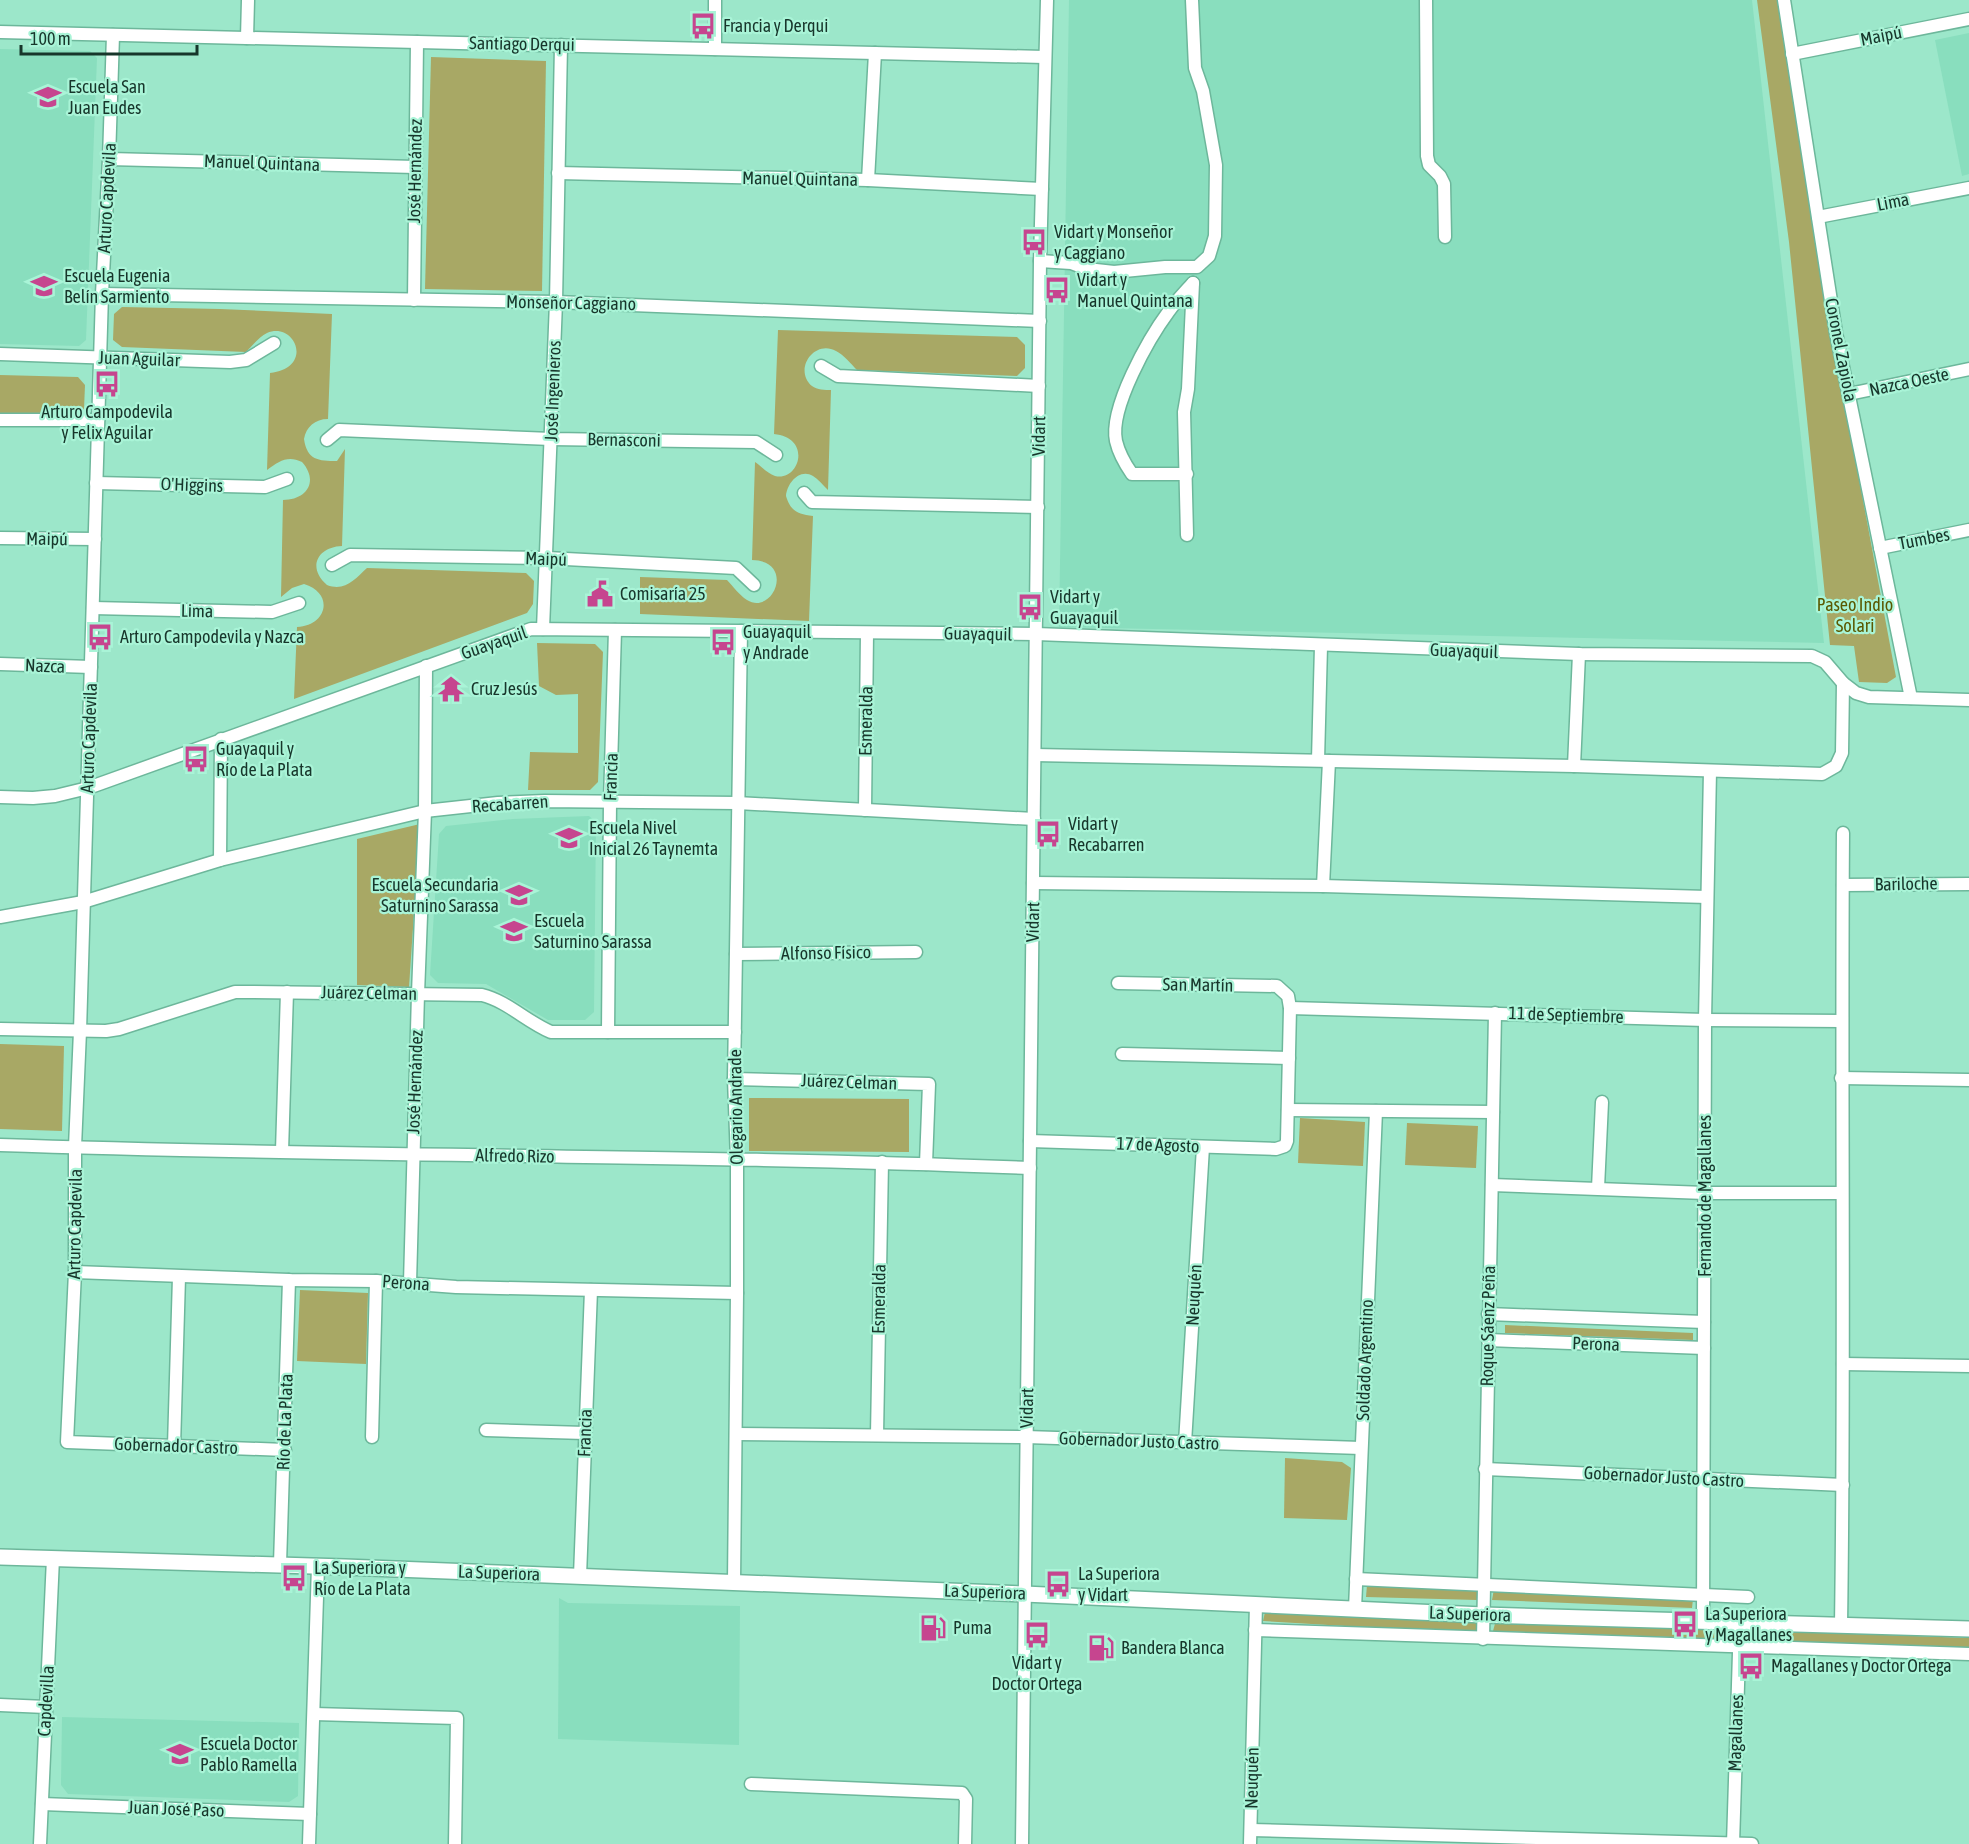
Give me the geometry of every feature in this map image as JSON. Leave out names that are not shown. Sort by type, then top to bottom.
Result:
[{"type":"main road","name":"La Superiora","points":[[0,1557],[280,1564],[1483,1615],[1969,1629]]},
{"type":"street","points":[[248,0],[248,38]]},
{"type":"street","points":[[715,0],[715,49]]},
{"type":"street","name":"Vidart","points":[[1022,1844],[1040,261],[1047,0]]},
{"type":"street","points":[[1187,535],[1184,412],[1188,389],[1193,283],[1197,267],[1209,256],[1215,236],[1216,165],[1203,92],[1195,68],[1192,0]]},
{"type":"street","points":[[1426,0],[1427,156],[1429,165],[1440,176],[1444,184],[1445,237]]},
{"type":"street","name":"Coronel Zapiola","points":[[1784,0],[1836,333],[1911,698]]},
{"type":"street","name":"Maipú","points":[[1792,54],[1969,19]]},
{"type":"street","name":"Santiago Derqui","points":[[0,32],[1044,57]]},
{"type":"street","name":"Arturo Capdevila","points":[[67,1442],[75,1272],[75,1147],[112,34]]},
{"type":"street","name":"José Hernández","points":[[414,300],[417,42]]},
{"type":"street","name":"José Ingenieros","points":[[543,629],[556,302],[561,45]]},
{"type":"street","points":[[868,180],[875,53]]},
{"type":"street","name":"Manuel Quintana","points":[[109,159],[416,167]]},
{"type":"street","name":"Manuel Quintana","points":[[558,173],[868,180],[1042,189]]},
{"type":"street","name":"Lima","points":[[1818,217],[1969,188]]},
{"type":"street","points":[[1071,263],[1086,257]]},
{"type":"street","points":[[1040,261],[1071,263],[1087,269],[1114,272],[1165,267],[1197,267]]},
{"type":"street","points":[[1187,474],[1132,474],[1121,457],[1116,440],[1116,419],[1139,359],[1169,310],[1193,283]]},
{"type":"street","name":"Monseñor Caggiano","points":[[102,294],[556,302],[1040,321]]},
{"type":"street","name":"Juan Aguilar","points":[[0,354],[230,362],[246,360],[274,343]]},
{"type":"street","points":[[821,366],[838,376],[1040,386]]},
{"type":"street","name":"Nazca Oeste","points":[[1849,394],[1969,369]]},
{"type":"street","points":[[0,420],[98,420]]},
{"type":"street","name":"Bernasconi","points":[[327,440],[339,430],[551,439],[756,442],[776,455]]},
{"type":"street","name":"O'Higgins","points":[[96,483],[265,487],[287,479]]},
{"type":"street","points":[[804,493],[812,502],[1038,507]]},
{"type":"street","name":"Tumbes","points":[[1880,548],[1969,530]]},
{"type":"street","name":"Maipú","points":[[0,538],[95,540]]},
{"type":"street","name":"Maipú","points":[[332,565],[350,555],[547,558],[736,568],[754,585]]},
{"type":"street","name":"Lima","points":[[93,608],[272,612],[299,603]]},
{"type":"street","name":"Guayaquil","points":[[0,797],[55,796],[88,788],[531,629],[1036,634],[1579,654],[1812,656],[1825,662],[1843,683],[1856,693],[1869,697],[1969,700]]},
{"type":"street","name":"Francia","points":[[608,1032],[610,802],[615,630]]},
{"type":"street","name":"Olegario Andrade","points":[[734,1582],[737,1160],[734,1079],[741,631]]},
{"type":"street","name":"Esmeralda","points":[[865,810],[867,633]]},
{"type":"street","points":[[1321,646],[1323,886]]},
{"type":"street","points":[[1574,766],[1579,654]]},
{"type":"street","name":"Nazca","points":[[0,664],[91,667]]},
{"type":"street","name":"José Hernández","points":[[410,1283],[425,811],[426,666]]},
{"type":"street","points":[[1035,755],[1574,766],[1822,774],[1836,766],[1842,753],[1843,683]]},
{"type":"street","points":[[220,860],[221,739]]},
{"type":"street","name":"Fernando de Magallanes","points":[[1703,1620],[1705,1020],[1710,771]]},
{"type":"street","name":"Recabarren","points":[[0,916],[83,902],[220,860],[425,811],[545,801],[738,803],[1034,819]]},
{"type":"street","points":[[1841,1625],[1843,833]]},
{"type":"street","points":[[1033,883],[1323,886],[1707,897]]},
{"type":"street","name":"Bariloche","points":[[1843,885],[1969,884]]},
{"type":"street","name":"Alfonso Físico","points":[[736,954],[916,952]]},
{"type":"street","name":"San Martín","points":[[1118,983],[1277,987],[1288,996],[1290,1008]]},
{"type":"street","name":"Juárez Celman","points":[[0,1029],[80,1031],[119,1029],[235,992],[287,992],[482,995],[492,998],[551,1032],[735,1032]]},
{"type":"street","points":[[282,1151],[287,992]]},
{"type":"street","points":[[1290,1008],[1288,1110],[1493,1112]]},
{"type":"street","name":"11 de Septiembre","points":[[1290,1008],[1705,1020],[1842,1021]]},
{"type":"street","name":"Roque Sáenz Peña","points":[[1483,1639],[1495,1013]]},
{"type":"street","points":[[1122,1054],[1289,1058]]},
{"type":"street","points":[[1841,1078],[1969,1080]]},
{"type":"street","name":"Juárez Celman","points":[[734,1079],[929,1084],[926,1164]]},
{"type":"street","points":[[1598,1188],[1602,1102]]},
{"type":"street","name":"17 de Agosto","points":[[1030,1141],[1276,1149],[1285,1146],[1287,1141],[1288,1110]]},
{"type":"street","name":"Soldado Argentino","points":[[1355,1609],[1376,1111]]},
{"type":"street","name":"Alfredo Rizo","points":[[0,1145],[882,1162],[1030,1168]]},
{"type":"street","name":"Neuquén","points":[[1185,1443],[1203,1147]]},
{"type":"street","name":"Esmeralda","points":[[877,1435],[882,1162]]},
{"type":"street","points":[[1492,1185],[1704,1192],[1842,1193]]},
{"type":"street","name":"Perona","points":[[75,1272],[179,1277],[376,1281],[456,1287],[737,1293]]},
{"type":"street","points":[[174,1446],[179,1277]]},
{"type":"street","name":"Río de La Plata","points":[[280,1564],[289,1280]]},
{"type":"street","points":[[372,1437],[376,1281]]},
{"type":"street","name":"Francia","points":[[580,1576],[591,1290]]},
{"type":"street","name":"Perona","points":[[1488,1314],[1704,1322]]},
{"type":"street","name":"Perona","points":[[1488,1340],[1704,1348]]},
{"type":"street","points":[[1843,1364],[1969,1366]]},
{"type":"street","points":[[486,1430],[585,1432]]},
{"type":"street","name":"Gobernador Justo Castro","points":[[736,1434],[1026,1437],[1361,1448]]},
{"type":"street","name":"Gobernador Castro","points":[[67,1442],[285,1450]]},
{"type":"street","name":"Gobernador Justo Castro","points":[[1485,1469],[1843,1485]]},
{"type":"street","name":"Capdevilla","points":[[40,1844],[53,1558]]},
{"type":"street","points":[[309,1844],[318,1566]]},
{"type":"street","points":[[1356,1579],[1748,1597]]},
{"type":"street","name":"Neuquén","points":[[1250,1844],[1256,1604]]},
{"type":"street","name":"Magallanes","points":[[1733,1844],[1740,1622]]},
{"type":"street","points":[[1255,1630],[1969,1654]]},
{"type":"street","points":[[0,1705],[46,1707]]},
{"type":"street","points":[[314,1714],[457,1718],[455,1844]]},
{"type":"street","points":[[751,1784],[962,1793],[966,1799],[965,1844]]},
{"type":"street","name":"Juan José Paso","points":[[42,1804],[310,1814]]},
{"type":"street","points":[[1251,1830],[1752,1844]]},
{"type":"shaded area","points":[[1069,0],[1752,0],[1824,643],[1059,627]]},
{"type":"shaded area","points":[[1969,33],[1969,174],[1962,176],[1935,40]]},
{"type":"shaded area","points":[[0,49],[90,51],[97,58],[86,340],[79,346],[0,344]]},
{"type":"shaded area","name":"Escuela Saturnino Sarassa","points":[[589,816],[596,822],[594,1012],[585,1020],[548,1020],[486,984],[438,983],[430,975],[439,834],[446,826],[513,819]]},
{"type":"shaded area","points":[[559,1598],[568,1603],[740,1606],[739,1745],[558,1739]]},
{"type":"shaded area","name":"Escuela Doctor Pablo Ramella","points":[[62,1717],[299,1723],[298,1796],[289,1802],[68,1794],[61,1785]]},
{"type":"green space","name":"Paseo Indio Solari","points":[[1757,0],[1779,0],[1815,243],[1896,677],[1887,683],[1859,682],[1854,646],[1830,645],[1789,242]]},
{"type":"green space","points":[[431,57],[546,61],[542,291],[425,289]]},
{"type":"green space","points":[[122,307],[332,314],[328,419],[312,424],[304,439],[308,451],[319,460],[337,461],[345,449],[342,546],[333,547],[321,554],[316,565],[317,572],[327,585],[333,587],[344,586],[367,568],[526,573],[534,581],[533,604],[527,613],[294,699],[297,627],[315,621],[321,615],[323,608],[320,594],[314,588],[304,584],[292,588],[281,597],[283,500],[298,497],[304,493],[308,488],[310,476],[302,462],[292,459],[280,462],[267,470],[270,373],[284,369],[292,363],[296,355],[296,347],[286,333],[277,331],[267,333],[258,339],[246,352],[122,347],[113,340],[114,314]]},
{"type":"green space","points":[[778,330],[1017,337],[1025,345],[1025,368],[1017,376],[857,370],[836,351],[828,348],[820,349],[809,358],[805,365],[805,372],[812,386],[831,390],[828,490],[813,476],[803,474],[791,482],[786,496],[790,506],[796,511],[813,516],[809,621],[640,614],[640,577],[727,580],[744,598],[756,603],[765,601],[772,595],[777,577],[773,569],[765,563],[752,560],[755,462],[772,475],[783,476],[790,473],[798,459],[798,451],[794,443],[786,437],[774,434]]},
{"type":"green space","points":[[0,375],[78,377],[85,385],[84,409],[75,416],[0,414]]},
{"type":"green space","points":[[537,643],[595,644],[603,652],[598,782],[590,790],[528,790],[530,752],[578,753],[578,694],[556,695],[539,686]]},
{"type":"green space","points":[[420,824],[409,987],[357,985],[357,839]]},
{"type":"green space","points":[[0,1044],[64,1046],[62,1131],[0,1129]]},
{"type":"green space","points":[[749,1098],[909,1099],[909,1152],[749,1151]]},
{"type":"green space","points":[[1300,1118],[1365,1122],[1363,1166],[1298,1163]]},
{"type":"green space","points":[[1407,1123],[1478,1126],[1476,1168],[1405,1165]]},
{"type":"green space","points":[[300,1290],[368,1293],[366,1364],[297,1361]]},
{"type":"green space","points":[[1505,1325],[1693,1333],[1693,1340],[1505,1333]]},
{"type":"green space","points":[[1285,1458],[1342,1462],[1351,1468],[1347,1520],[1284,1518]]},
{"type":"green space","points":[[1367,1585],[1478,1589],[1477,1600],[1366,1597]]},
{"type":"green space","points":[[1494,1589],[1693,1599],[1692,1608],[1492,1600]]},
{"type":"green space","points":[[1265,1612],[1478,1622],[1478,1634],[1263,1621]]},
{"type":"green space","points":[[1496,1620],[1730,1630],[1731,1639],[1493,1631]]},
{"type":"green space","points":[[1749,1630],[1969,1638],[1969,1648],[1752,1640]]},
{"type":"place","name":"Francia y Derqui","points":[[703,26]]},
{"type":"place","name":"Escuela San Juan Eudes","points":[[48,97]]},
{"type":"place","name":"Vidart y Monseñor y Caggiano","points":[[1034,242]]},
{"type":"place","name":"Escuela Eugenia Belín Sarmiento","points":[[44,286]]},
{"type":"place","name":"Vidart y Manuel Quintana","points":[[1057,290]]},
{"type":"place","name":"Arturo Campodevila y Felix Aguilar","points":[[107,384]]},
{"type":"place","name":"Comisaría 25","points":[[600,594]]},
{"type":"place","name":"Vidart y Guayaquil","points":[[1030,607]]},
{"type":"place","name":"Arturo Campodevila y Nazca","points":[[100,637]]},
{"type":"place","name":"Guayaquil y Andrade","points":[[723,642]]},
{"type":"place","name":"Cruz Jesús","points":[[451,689]]},
{"type":"place","name":"Guayaquil y Río de La Plata","points":[[196,759]]},
{"type":"place","name":"Vidart y Recabarren","points":[[1048,834]]},
{"type":"place","name":"Escuela Nivel Inicial 26 Taynemta","points":[[569,838]]},
{"type":"place","name":"Escuela Secundaria Saturnino Sarassa","points":[[519,895]]},
{"type":"place","name":"Escuela Saturnino Sarassa","points":[[514,931]]},
{"type":"place","name":"La Superiora y Río de La Plata","points":[[294,1578]]},
{"type":"place","name":"La Superiora y Vidart","points":[[1058,1584]]},
{"type":"place","name":"La Superiora y Magallanes","points":[[1685,1624]]},
{"type":"place","name":"Puma","points":[[933,1628]]},
{"type":"place","name":"Vidart y Doctor Ortega","points":[[1037,1635]]},
{"type":"place","name":"Bandera Blanca","points":[[1101,1648]]},
{"type":"place","name":"Magallanes y Doctor Ortega","points":[[1751,1666]]},
{"type":"place","name":"Escuela Doctor Pablo Ramella","points":[[180,1754]]}]
